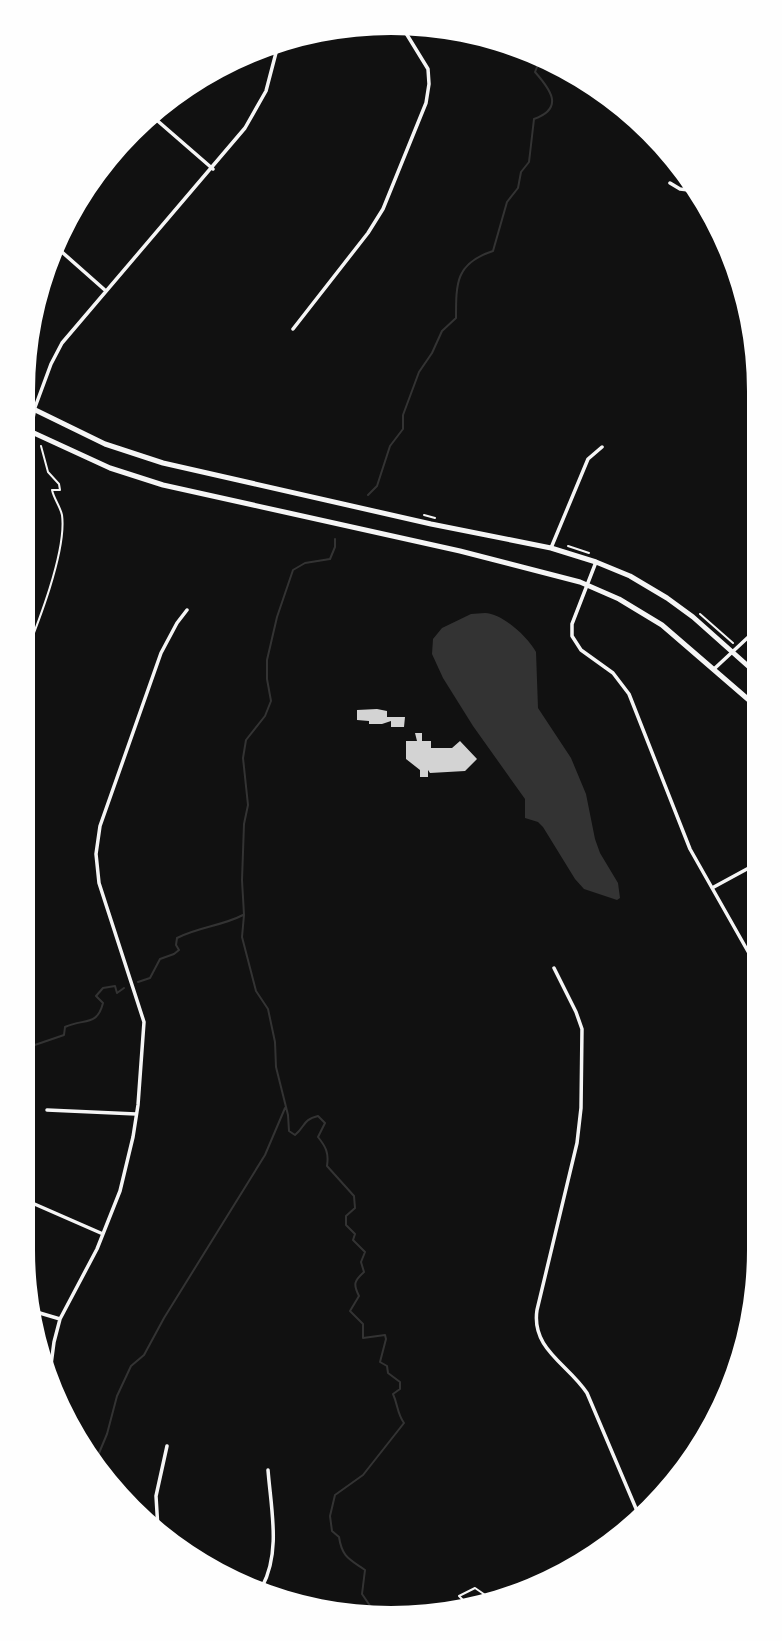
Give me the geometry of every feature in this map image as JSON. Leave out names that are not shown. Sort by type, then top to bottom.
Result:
[{"type":"main road","points":[[35,410],[105,444],[163,463],[431,524],[551,548],[596,562],[630,576],[667,598],[747,665]]},
{"type":"main road","points":[[35,434],[110,468],[163,485],[509,563],[587,585],[645,613],[683,641],[747,698]]},
{"type":"street","points":[[293,329],[368,233],[383,209],[426,103],[428,69],[408,36]]},
{"type":"street","points":[[35,407],[57,351],[245,128],[257,110],[271,77],[276,54]]},
{"type":"street","points":[[158,121],[213,169]]},
{"type":"street","points":[[670,183],[684,190]]},
{"type":"street","points":[[63,253],[106,292]]},
{"type":"street","points":[[551,548],[588,459],[602,447]]},
{"type":"street","points":[[596,562],[572,624],[575,642],[581,650],[613,673],[626,689],[690,849],[747,950]]},
{"type":"street","points":[[52,1358],[60,1319],[103,1234],[120,1191],[131,1149],[136,1114],[144,1022],[99,883],[97,842],[104,810],[161,653],[187,610]]},
{"type":"street","points":[[714,669],[747,639]]},
{"type":"street","points":[[712,888],[747,869]]},
{"type":"street","points":[[554,968],[582,1029],[582,1108],[577,1143],[537,1310],[536,1326],[547,1350],[576,1378],[590,1399],[636,1509]]},
{"type":"street","points":[[47,1110],[136,1114]]},
{"type":"street","points":[[35,1204],[103,1234]]},
{"type":"street","points":[[41,1313],[60,1319]]},
{"type":"street","points":[[157,1519],[156,1496],[167,1446]]},
{"type":"street","points":[[264,1582],[273,1555],[268,1470]]},
{"type":"path","points":[[35,631],[63,539],[61,512],[52,490],[60,489],[59,484],[48,472],[41,446]]},
{"type":"path","points":[[461,1599],[458,1596],[475,1588],[483,1594]]},
{"type":"shaded area","points":[[485,613],[499,617],[514,627],[536,652],[538,708],[571,758],[586,794],[600,853],[618,883],[620,898],[617,900],[584,889],[543,827],[538,822],[525,818],[525,799],[443,678],[432,654],[433,639],[442,628],[471,614]]},
{"type":"building","points":[[357,710],[387,711],[387,717],[405,717],[404,727],[391,727],[391,721],[369,724],[369,721],[357,720]]},
{"type":"building","points":[[415,733],[422,733],[422,741],[431,741],[431,748],[452,748],[460,741],[477,759],[465,771],[430,773],[428,770],[428,777],[420,777],[420,770],[406,759],[406,741],[417,741]]},
{"type":"waterway","points":[[368,495],[377,486],[390,446],[403,429],[403,415],[419,372],[442,331],[456,318],[458,284],[465,268],[472,261],[493,251],[507,202],[518,188],[521,172],[529,162],[534,119],[544,115],[552,104],[546,85],[535,72],[537,67]]},
{"type":"waterway","points":[[335,539],[330,559],[305,563],[293,570],[277,617],[267,660],[271,701],[265,716],[246,740],[243,758],[248,805],[244,824],[242,937],[256,991],[268,1009],[289,1131],[295,1135],[307,1121],[318,1116],[325,1123],[318,1137],[326,1150],[327,1166],[354,1196],[355,1208],[346,1216],[346,1225],[355,1234],[353,1240],[365,1252],[361,1262],[364,1272],[356,1283],[359,1296],[350,1311],[363,1324],[363,1338],[385,1335],[380,1362],[387,1366],[388,1373],[400,1382],[400,1389],[393,1394],[404,1423],[363,1475],[335,1495],[330,1516],[332,1531],[339,1537],[344,1553],[365,1570],[362,1594],[370,1605]]},
{"type":"waterway","points":[[138,982],[150,978],[160,959],[179,950],[176,945],[177,938],[243,915]]},
{"type":"waterway","points":[[35,1045],[64,1035],[65,1027],[89,1021],[97,1016],[103,1003],[96,996],[103,988],[115,986],[117,993],[124,988]]},
{"type":"waterway","points":[[99,1453],[117,1396],[131,1366],[144,1355],[265,1155],[285,1108]]}]
